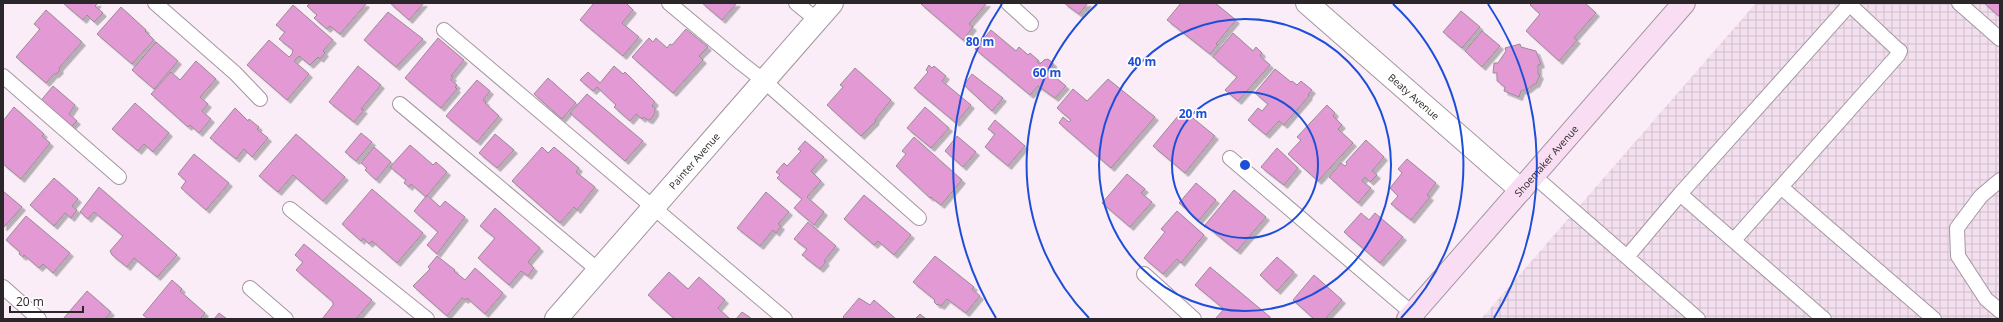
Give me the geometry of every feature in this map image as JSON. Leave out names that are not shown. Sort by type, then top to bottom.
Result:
[{"type":"main road","name":"Shoemaker Avenue","points":[[1410,316],[1684,3]]},
{"type":"street","name":"Painter Avenue","points":[[556,319],[832,3]]},
{"type":"street","name":"Beaty Avenue","points":[[1307,3],[1528,183]]},
{"type":"lane","points":[[155,3],[234,73],[260,99]]},
{"type":"lane","points":[[669,3],[764,81],[919,218]]},
{"type":"lane","points":[[796,3],[817,20]]},
{"type":"lane","points":[[1008,3],[1031,24]]},
{"type":"lane","points":[[1959,3],[2000,39]]},
{"type":"lane","points":[[1627,257],[1680,194],[1849,4],[1900,51],[1734,240]]},
{"type":"lane","points":[[444,30],[785,319]]},
{"type":"lane","points":[[3,76],[119,177]]},
{"type":"lane","points":[[400,104],[598,270]]},
{"type":"lane","points":[[1230,158],[1410,316]]},
{"type":"lane","points":[[2000,180],[1980,196],[1957,228],[1958,256],[1986,299],[2000,311]]},
{"type":"lane","points":[[1528,183],[1627,257],[1698,319]]},
{"type":"lane","points":[[1781,187],[1934,319]]},
{"type":"lane","points":[[1680,194],[1824,319]]},
{"type":"lane","points":[[290,209],[427,319]]},
{"type":"lane","points":[[1144,274],[1194,319]]},
{"type":"lane","points":[[3,287],[39,319]]},
{"type":"lane","points":[[250,288],[286,319]]},
{"type":"shaded area","points":[[1756,3],[2000,3],[2000,319],[1481,319]]},
{"type":"building","points":[[63,3],[98,3],[95,6],[103,13],[94,22],[87,15],[83,20]]},
{"type":"building","points":[[310,3],[366,4],[340,34],[330,26],[327,29],[314,18],[317,15],[307,6]]},
{"type":"building","points":[[390,3],[424,3],[409,20]]},
{"type":"building","points":[[594,3],[626,3],[633,10],[622,23],[639,37],[623,56],[580,20]]},
{"type":"building","points":[[702,3],[737,3],[722,20]]},
{"type":"building","points":[[987,3],[969,24],[973,27],[963,40],[921,4]]},
{"type":"building","points":[[1064,3],[1088,3],[1079,14]]},
{"type":"building","points":[[1181,3],[1215,3],[1236,20],[1216,44],[1218,45],[1210,54],[1167,20]]},
{"type":"building","points":[[1532,3],[1585,3],[1596,13],[1574,38],[1577,40],[1559,61],[1526,31],[1540,14],[1530,5]]},
{"type":"building","points":[[1984,3],[2000,3],[2000,17]]},
{"type":"building","points":[[293,5],[333,40],[323,51],[325,53],[320,59],[318,57],[310,65],[299,56],[294,61],[309,74],[287,100],[247,65],[269,40],[289,57],[292,54],[293,50],[279,39],[285,32],[276,25]]},
{"type":"building","points":[[121,7],[146,30],[145,31],[154,40],[132,64],[97,34]]},
{"type":"building","points":[[46,10],[82,42],[59,68],[60,70],[46,83],[16,57],[40,29],[34,24]]},
{"type":"building","points":[[1461,11],[1480,27],[1462,48],[1443,32]]},
{"type":"building","points":[[388,12],[423,39],[396,67],[364,40]]},
{"type":"building","points":[[686,29],[708,47],[699,56],[703,60],[673,93],[632,57],[649,38],[653,42],[656,38],[667,48],[670,44],[672,45]]},
{"type":"building","points":[[991,30],[1016,51],[1019,47],[1028,55],[1030,53],[1039,61],[1037,62],[1040,64],[1044,60],[1048,59],[1053,63],[1053,68],[1049,72],[1066,86],[1055,98],[1038,86],[1030,95],[975,49]]},
{"type":"building","points":[[1482,31],[1500,46],[1482,67],[1465,51]]},
{"type":"building","points":[[1233,33],[1253,51],[1256,47],[1262,53],[1260,56],[1270,65],[1238,101],[1225,90],[1237,77],[1213,57]]},
{"type":"building","points":[[438,38],[464,60],[451,76],[453,77],[451,80],[457,85],[455,87],[457,89],[441,108],[405,78]]},
{"type":"building","points":[[156,42],[178,61],[154,89],[132,70]]},
{"type":"building","points":[[1520,44],[1521,47],[1536,51],[1541,64],[1538,65],[1538,74],[1540,75],[1536,84],[1521,91],[1519,97],[1504,91],[1505,87],[1497,81],[1497,73],[1493,73],[1494,63],[1498,63],[1506,51],[1505,48]]},
{"type":"building","points":[[196,61],[216,79],[200,97],[208,104],[202,111],[211,119],[199,133],[190,125],[188,127],[151,94],[171,72],[180,80]]},
{"type":"building","points":[[929,65],[932,68],[934,66],[946,76],[942,81],[971,105],[956,123],[914,88],[928,72],[926,70]]},
{"type":"building","points":[[358,66],[381,85],[361,109],[364,110],[354,122],[329,102]]},
{"type":"building","points":[[614,66],[623,74],[625,72],[655,102],[652,106],[655,108],[655,113],[650,120],[643,117],[642,119],[636,114],[630,121],[614,107],[616,105],[597,87],[593,91],[580,80],[588,72],[600,83]]},
{"type":"building","points":[[855,68],[891,100],[875,120],[876,121],[861,136],[827,105],[843,87],[840,85]]},
{"type":"building","points":[[1275,69],[1291,82],[1292,81],[1297,85],[1301,81],[1312,90],[1308,95],[1309,96],[1284,125],[1279,121],[1266,135],[1248,120],[1258,108],[1262,111],[1268,104],[1255,93]]},
{"type":"building","points":[[972,74],[1003,98],[992,111],[964,85]]},
{"type":"building","points":[[548,78],[576,103],[562,119],[534,94]]},
{"type":"building","points":[[1108,79],[1155,117],[1111,168],[1059,123],[1063,117],[1069,122],[1071,120],[1057,108],[1073,89],[1087,101]]},
{"type":"building","points":[[477,80],[490,91],[483,100],[499,116],[477,142],[446,116]]},
{"type":"building","points":[[53,86],[75,105],[69,114],[77,121],[70,128],[38,104]]},
{"type":"building","points":[[587,94],[643,141],[625,161],[570,113]]},
{"type":"building","points":[[135,103],[169,133],[153,152],[144,144],[138,151],[112,129]]},
{"type":"building","points":[[1327,105],[1335,113],[1333,116],[1342,125],[1338,129],[1353,143],[1318,181],[1288,154],[1301,140],[1297,137]]},
{"type":"building","points":[[14,107],[44,134],[42,136],[50,143],[21,179],[3,164],[3,121]]},
{"type":"building","points":[[925,107],[949,128],[931,148],[907,128]]},
{"type":"building","points":[[235,108],[248,121],[249,119],[259,127],[257,129],[268,138],[252,157],[244,149],[236,159],[210,138]]},
{"type":"building","points":[[1183,110],[1215,136],[1185,173],[1153,146]]},
{"type":"building","points":[[995,120],[1025,146],[1008,166],[985,147],[995,134],[988,129]]},
{"type":"building","points":[[361,133],[372,142],[356,161],[345,152]]},
{"type":"building","points":[[296,134],[345,177],[323,201],[293,175],[278,192],[259,176]]},
{"type":"building","points":[[495,134],[514,150],[497,168],[479,153]]},
{"type":"building","points":[[957,136],[976,152],[963,167],[945,151]]},
{"type":"building","points":[[914,137],[962,180],[941,205],[931,197],[930,198],[896,166],[906,154],[902,151]]},
{"type":"building","points":[[1366,140],[1384,157],[1372,171],[1377,175],[1370,182],[1365,177],[1362,181],[1371,188],[1358,203],[1329,177],[1341,163],[1345,166],[1347,164],[1346,162]]},
{"type":"building","points":[[805,141],[824,157],[811,171],[821,181],[807,197],[824,212],[814,225],[794,208],[802,199],[777,178],[780,175],[776,172],[784,163],[787,166],[801,151],[798,149]]},
{"type":"building","points":[[410,145],[433,165],[436,162],[447,172],[426,197],[411,184],[409,187],[404,183],[406,180],[390,167]]},
{"type":"building","points":[[374,147],[391,162],[376,180],[365,170],[367,168],[361,163]]},
{"type":"building","points":[[542,147],[548,153],[554,147],[579,168],[576,172],[595,187],[577,210],[574,207],[560,223],[512,181]]},
{"type":"building","points":[[1277,148],[1298,168],[1284,185],[1261,167]]},
{"type":"building","points":[[194,154],[229,183],[206,210],[181,188],[186,181],[178,174]]},
{"type":"building","points":[[1407,159],[1436,183],[1427,195],[1430,197],[1411,220],[1391,204],[1398,196],[1390,188],[1402,173],[1398,169]]},
{"type":"building","points":[[1127,174],[1145,189],[1141,193],[1152,202],[1130,227],[1102,203]]},
{"type":"building","points":[[54,178],[78,199],[72,206],[77,210],[71,218],[65,213],[54,226],[30,205]]},
{"type":"building","points":[[1196,183],[1216,200],[1199,220],[1179,203]]},
{"type":"building","points":[[99,187],[177,255],[157,277],[134,258],[127,267],[112,255],[110,251],[123,236],[94,212],[88,219],[80,212]]},
{"type":"building","points":[[372,189],[423,233],[397,263],[372,241],[369,244],[363,238],[361,241],[342,224]]},
{"type":"building","points":[[1234,190],[1266,217],[1237,251],[1205,225]]},
{"type":"building","points":[[3,191],[22,207],[4,227],[3,227]]},
{"type":"building","points":[[766,192],[789,212],[778,224],[781,226],[776,233],[773,230],[760,246],[737,228]]},
{"type":"building","points":[[427,195],[440,207],[445,201],[465,217],[437,254],[427,245],[438,232],[414,211]]},
{"type":"building","points":[[864,195],[911,235],[894,255],[878,241],[874,245],[844,219]]},
{"type":"building","points":[[495,208],[540,248],[528,262],[534,268],[528,276],[521,271],[509,285],[478,258],[495,238],[480,226]]},
{"type":"building","points":[[1177,211],[1204,235],[1181,263],[1177,259],[1163,274],[1144,258],[1165,232],[1161,229]]},
{"type":"building","points":[[1361,213],[1369,220],[1375,213],[1403,237],[1380,263],[1344,232]]},
{"type":"building","points":[[26,216],[70,253],[53,273],[43,264],[39,268],[24,255],[23,257],[19,254],[20,252],[6,240]]},
{"type":"building","points":[[808,222],[836,246],[824,261],[826,262],[820,269],[802,255],[807,249],[794,239]]},
{"type":"building","points":[[304,244],[372,300],[356,319],[322,319],[333,305],[333,302],[296,270],[303,262],[295,255]]},
{"type":"building","points":[[437,256],[465,280],[475,268],[503,293],[485,314],[467,298],[465,300],[462,298],[447,316],[413,286],[430,269],[428,267]]},
{"type":"building","points":[[935,256],[974,287],[972,289],[980,296],[966,313],[947,299],[941,306],[938,304],[937,305],[934,302],[935,300],[913,282]]},
{"type":"building","points":[[1277,257],[1294,272],[1277,291],[1260,275]]},
{"type":"building","points":[[1210,267],[1270,317],[1269,319],[1215,319],[1224,309],[1195,285]]},
{"type":"building","points":[[669,272],[688,289],[699,277],[725,300],[718,308],[730,319],[675,319],[648,295]]},
{"type":"building","points":[[1314,275],[1342,300],[1325,319],[1314,319],[1293,300]]},
{"type":"building","points":[[172,280],[182,289],[180,291],[205,313],[200,319],[148,319],[143,315]]},
{"type":"building","points":[[87,291],[111,312],[105,319],[63,319]]},
{"type":"building","points":[[859,298],[870,305],[874,300],[896,319],[845,319],[843,317]]},
{"type":"building","points":[[742,312],[748,316],[752,319],[736,319]]},
{"type":"building","points":[[219,313],[227,319],[214,319]]},
{"type":"building","points":[[920,314],[926,319],[915,319]]}]
